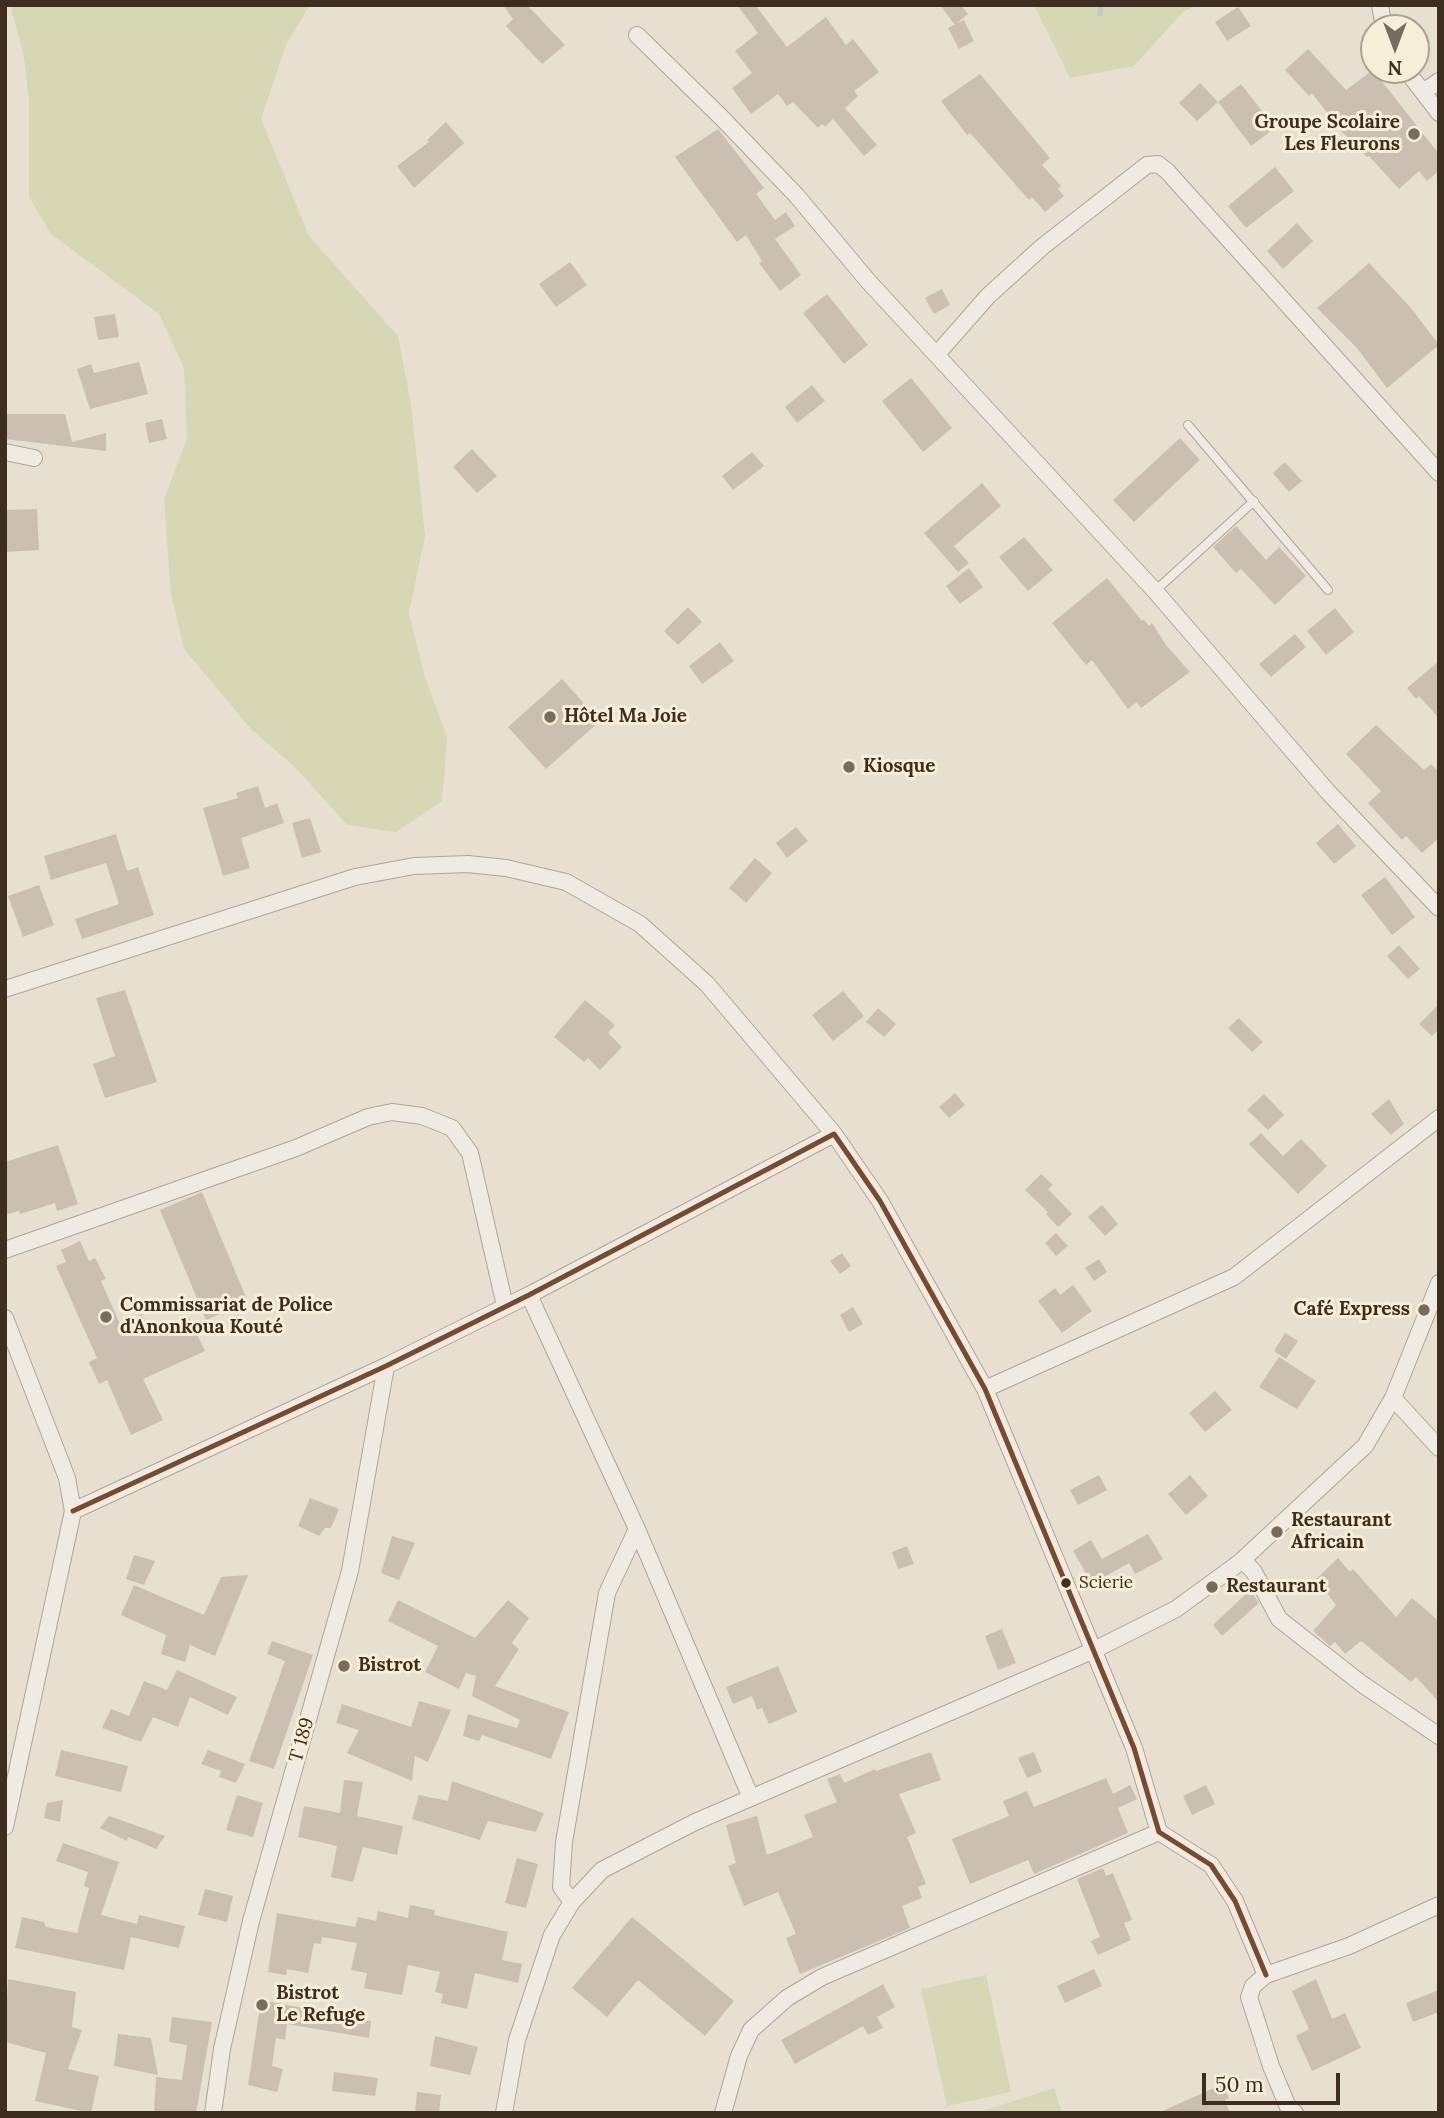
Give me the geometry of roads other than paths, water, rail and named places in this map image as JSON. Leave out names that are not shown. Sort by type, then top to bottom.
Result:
[{"type":"street","points":[[636,35],[777,175],[869,281],[1155,592],[1328,792],[1439,908]]},
{"type":"street","points":[[1423,92],[1439,81]]},
{"type":"street","points":[[1417,84],[1439,113]]},
{"type":"street","points":[[938,353],[988,296],[1042,247],[1147,165],[1158,164],[1177,181],[1439,473]]},
{"type":"street","points":[[5,452],[34,457]]},
{"type":"street","points":[[5,989],[355,877],[414,866],[468,864],[506,868],[566,883],[640,924],[707,984],[834,1134],[880,1201],[985,1389],[1134,1748],[1159,1832],[1211,1865],[1235,1901],[1266,1975]]},
{"type":"street","points":[[5,1250],[296,1148],[368,1117],[392,1112],[422,1116],[452,1128],[470,1153],[505,1306]]},
{"type":"street","points":[[985,1389],[1234,1277],[1439,1118]]},
{"type":"street","points":[[73,1511],[386,1366],[529,1295],[834,1134]]},
{"type":"street","points":[[504,2113],[517,2040],[552,1935],[572,1902],[602,1870],[695,1822],[1092,1651],[1176,1608],[1244,1560],[1365,1447],[1393,1398],[1439,1283]]},
{"type":"street","points":[[529,1295],[618,1492],[638,1529],[751,1798]]},
{"type":"street","points":[[5,1318],[67,1478],[73,1511],[5,1827]]},
{"type":"street","name":"T 189","points":[[212,2113],[222,2049],[251,1921],[350,1571],[386,1366]]},
{"type":"street","points":[[1393,1398],[1439,1448]]},
{"type":"street","points":[[572,1902],[561,1887],[564,1842],[607,1593],[638,1529]]},
{"type":"street","points":[[1244,1560],[1254,1572],[1279,1619],[1362,1684],[1439,1736]]},
{"type":"street","points":[[723,2113],[739,2056],[751,2030],[787,1998],[822,1978],[1159,1832]]},
{"type":"street","points":[[1295,2113],[1288,2106],[1278,2085],[1249,1997],[1253,1986],[1266,1975],[1349,1946],[1439,1905]]},
{"type":"lane","points":[[1188,425],[1328,590]]},
{"type":"lane","points":[[1155,592],[1254,501]]},
{"type":"waterway","points":[[1100,14],[1101,5]]},
{"type":"place","name":"Groupe Scolaire Les Fleurons","points":[[1414,134]]},
{"type":"place","name":"Hôtel Ma Joie","points":[[550,717]]},
{"type":"place","name":"Kiosque","points":[[849,767]]},
{"type":"place","name":"Café Express","points":[[1424,1310]]},
{"type":"place","name":"Commissariat de Police d'Anonkoua Kouté","points":[[106,1317]]},
{"type":"place","name":"Restaurant Africain","points":[[1277,1532]]},
{"type":"place","name":"Scierie","points":[[1066,1583]]},
{"type":"place","name":"Restaurant","points":[[1212,1587]]},
{"type":"place","name":"Bistrot","points":[[344,1666]]},
{"type":"place","name":"Bistrot Le Refuge","points":[[262,2005]]}]
